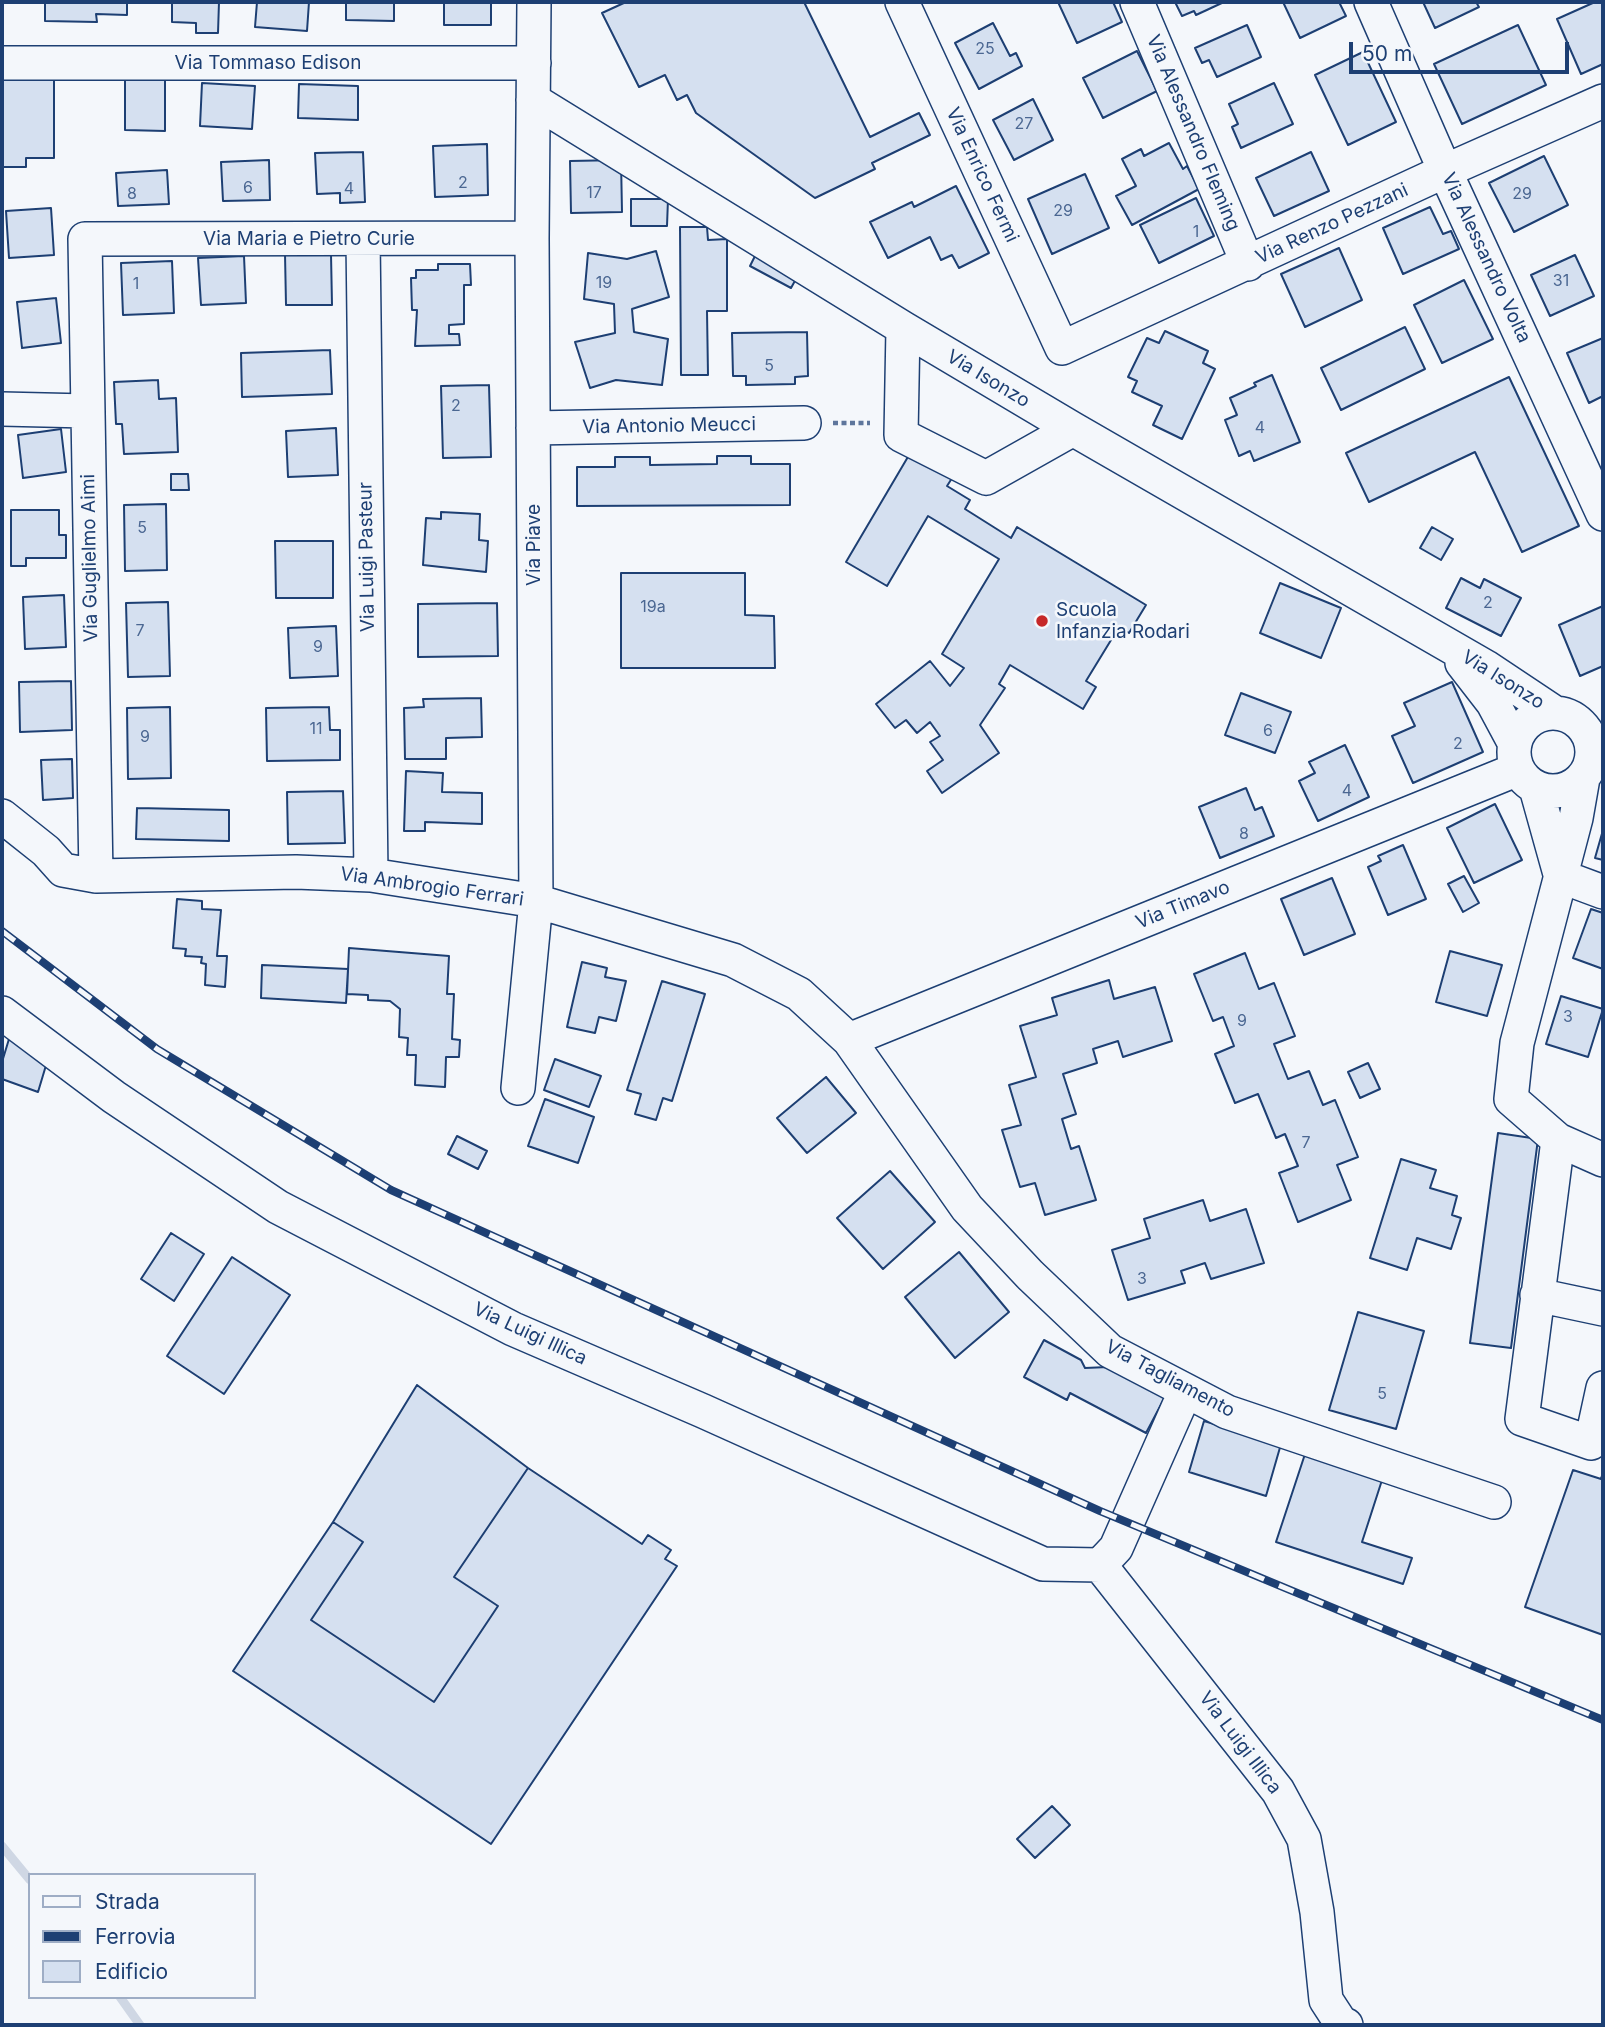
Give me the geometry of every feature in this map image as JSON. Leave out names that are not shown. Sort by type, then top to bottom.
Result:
[{"type":"street","name":"Via Piave","points":[[518,1088],[536,901],[532,238],[534,2]]},
{"type":"street","name":"Via Enrico Fermi","points":[[902,2],[1062,348]]},
{"type":"street","name":"Via Alessandro Fleming","points":[[1137,2],[1248,264]]},
{"type":"street","name":"Via Alessandro Volta","points":[[1371,2],[1603,514]]},
{"type":"street","name":"Via Tommaso Edison","points":[[2,62],[534,62]]},
{"type":"street","name":"Via Isonzo","points":[[533,100],[903,328],[1073,429],[1578,718]]},
{"type":"street","name":"Via Renzo Pezzani","points":[[1062,348],[1248,264],[1445,170],[1603,101]]},
{"type":"street","name":"Via Maria e Pietro Curie","points":[[85,239],[532,238]]},
{"type":"street","name":"Via Guglielmo Aimi","points":[[85,239],[96,876]]},
{"type":"street","name":"Via Luigi Pasteur","points":[[363,239],[371,875]]},
{"type":"street","points":[[903,328],[901,435],[986,478],[1073,429]]},
{"type":"street","points":[[2,409],[87,411]]},
{"type":"street","name":"Via Antonio Meucci","points":[[533,428],[804,423]]},
{"type":"street","name":"Via Isonzo","points":[[1450,647],[1493,703],[1523,767],[1560,876]]},
{"type":"street","points":[[1592,766],[1567,789],[1544,791],[1523,767],[1522,728],[1537,716],[1578,718],[1590,740],[1592,766],[1560,876],[1517,1043],[1511,1099],[1558,1140],[1603,1160]]},
{"type":"street","name":"Via Timavo","points":[[849,1040],[1523,767]]},
{"type":"street","name":"Via Ambrogio Ferrari","points":[[2,816],[46,851],[63,870],[96,876],[296,872],[371,875],[536,901],[733,960],[799,994],[849,1040]]},
{"type":"street","points":[[1560,876],[1603,892]]},
{"type":"street","name":"Via Luigi Illica","points":[[2,1013],[114,1097],[278,1207],[513,1329],[716,1416],[1043,1564],[1100,1564],[1279,1791],[1304,1839],[1317,1912],[1326,2000],[1346,2025]]},
{"type":"street","name":"Via Tagliamento","points":[[849,1040],[967,1208],[1030,1275],[1110,1351],[1227,1412],[1494,1502]]},
{"type":"street","points":[[1558,1140],[1522,1419],[1591,1443],[1603,1388]]},
{"type":"street","points":[[1537,1295],[1603,1309]]},
{"type":"street","points":[[1100,1564],[1116,1548],[1185,1392]]},
{"type":"path","points":[[804,423],[901,423]]},
{"type":"building","points":[[45,2],[127,2],[127,15],[96,14],[97,22],[45,21]]},
{"type":"building","points":[[172,2],[219,2],[218,33],[196,33],[196,23],[172,22]]},
{"type":"building","points":[[257,2],[309,2],[307,31],[255,27]]},
{"type":"building","points":[[346,2],[394,2],[394,21],[346,20]]},
{"type":"building","points":[[444,2],[491,3],[491,25],[444,25]]},
{"type":"building","points":[[626,2],[804,2],[870,137],[919,113],[930,135],[872,163],[875,169],[815,198],[696,113],[687,95],[677,100],[665,75],[639,87],[602,13]]},
{"type":"building","points":[[1058,2],[1113,2],[1122,22],[1077,43]]},
{"type":"building","points":[[1175,2],[1224,2],[1196,15],[1194,11],[1182,16]]},
{"type":"building","points":[[1283,2],[1339,2],[1346,16],[1300,38]]},
{"type":"building","points":[[1423,2],[1476,2],[1479,7],[1435,28]]},
{"type":"building","points":[[1595,2],[1603,2],[1603,64],[1581,74],[1557,19]]},
{"type":"building","points":[[993,23],[1010,56],[1016,53],[1022,66],[979,89],[955,43]]},
{"type":"building","points":[[1247,25],[1261,57],[1217,77],[1209,60],[1202,63],[1195,48]]},
{"type":"building","points":[[1518,25],[1546,85],[1462,124],[1434,64]]},
{"type":"building","points":[[1137,51],[1157,91],[1103,118],[1083,78]]},
{"type":"building","points":[[1363,52],[1396,122],[1348,145],[1315,75]]},
{"type":"building","points":[[2,73],[54,74],[54,158],[26,158],[26,167],[2,167]]},
{"type":"building","points":[[125,79],[165,79],[165,131],[125,130]]},
{"type":"building","points":[[202,83],[255,86],[252,129],[200,126]]},
{"type":"building","points":[[1274,83],[1293,124],[1241,148],[1232,127],[1238,124],[1229,104]]},
{"type":"building","points":[[299,84],[358,86],[358,120],[298,118]]},
{"type":"building","points":[[1033,99],[1053,140],[1014,160],[993,120]]},
{"type":"building","points":[[1169,143],[1183,169],[1187,166],[1199,189],[1132,225],[1116,196],[1136,186],[1122,159],[1141,149],[1144,156]]},
{"type":"building","points":[[487,144],[488,195],[435,197],[433,146]]},
{"type":"building","points":[[363,152],[365,202],[340,203],[340,193],[317,194],[315,153]]},
{"type":"building","points":[[1311,152],[1329,191],[1274,216],[1256,178]]},
{"type":"building","points":[[1544,156],[1568,205],[1514,232],[1489,183]]},
{"type":"building","points":[[269,160],[270,200],[223,201],[221,162]]},
{"type":"building","points":[[621,160],[622,212],[571,213],[570,161]]},
{"type":"building","points":[[167,170],[169,204],[118,206],[116,173]]},
{"type":"building","points":[[1085,174],[1109,228],[1052,254],[1028,199]]},
{"type":"building","points":[[956,186],[989,253],[959,268],[952,255],[941,260],[930,237],[888,258],[870,222],[912,202],[914,207]]},
{"type":"building","points":[[1196,198],[1214,236],[1159,263],[1140,225]]},
{"type":"building","points":[[631,199],[668,199],[667,226],[631,226]]},
{"type":"building","points":[[1430,207],[1443,234],[1451,231],[1459,249],[1403,274],[1383,228]]},
{"type":"building","points":[[51,208],[54,255],[9,258],[6,211]]},
{"type":"building","points":[[680,227],[707,227],[708,240],[727,239],[727,311],[707,311],[708,375],[681,375]]},
{"type":"building","points":[[760,246],[802,268],[791,288],[750,266]]},
{"type":"building","points":[[1339,248],[1362,300],[1305,327],[1281,274]]},
{"type":"building","points":[[656,251],[669,297],[632,309],[634,332],[668,339],[662,385],[616,380],[590,388],[575,342],[615,333],[614,304],[584,299],[588,253],[627,259]]},
{"type":"building","points":[[285,254],[331,254],[332,305],[286,305]]},
{"type":"building","points":[[1575,255],[1594,296],[1550,316],[1531,275]]},
{"type":"building","points":[[244,256],[246,303],[201,305],[198,258]]},
{"type":"building","points":[[172,261],[174,313],[123,315],[121,263]]},
{"type":"building","points":[[438,264],[470,264],[471,285],[464,285],[464,324],[449,325],[449,334],[459,334],[460,345],[415,346],[417,310],[412,310],[411,278],[416,278],[416,270],[438,270]]},
{"type":"building","points":[[1464,280],[1493,339],[1442,363],[1414,305]]},
{"type":"building","points":[[56,298],[61,343],[22,348],[17,302]]},
{"type":"building","points":[[1405,327],[1425,369],[1341,410],[1321,368]]},
{"type":"building","points":[[1165,331],[1208,351],[1203,363],[1215,369],[1182,439],[1153,425],[1162,406],[1132,392],[1137,381],[1128,377],[1147,338],[1159,343]]},
{"type":"building","points":[[807,332],[808,376],[795,377],[795,384],[746,385],[746,376],[733,376],[732,333]]},
{"type":"building","points":[[1603,338],[1603,396],[1589,403],[1567,353]]},
{"type":"building","points":[[330,350],[332,394],[242,397],[241,353]]},
{"type":"building","points":[[1272,375],[1300,442],[1254,461],[1250,451],[1239,456],[1225,420],[1237,415],[1230,398]]},
{"type":"building","points":[[1509,377],[1579,526],[1522,552],[1475,452],[1369,502],[1346,453]]},
{"type":"building","points":[[158,380],[159,399],[176,398],[178,452],[124,454],[122,424],[116,424],[114,382]]},
{"type":"building","points":[[489,385],[491,457],[443,458],[441,386]]},
{"type":"building","points":[[336,428],[338,475],[288,477],[286,431]]},
{"type":"building","points":[[61,429],[66,472],[23,478],[18,435]]},
{"type":"building","points":[[912,450],[954,475],[947,486],[970,500],[965,509],[1011,538],[1017,527],[1146,605],[1129,633],[1119,627],[1086,681],[1096,687],[1083,709],[1010,665],[999,684],[1005,688],[980,725],[999,753],[942,793],[927,771],[943,760],[930,742],[940,736],[930,722],[917,733],[906,720],[895,728],[876,704],[930,661],[950,686],[964,668],[942,654],[999,559],[928,516],[887,586],[846,562]]},
{"type":"building","points":[[717,456],[751,456],[751,464],[790,464],[790,505],[577,506],[577,467],[615,467],[615,457],[650,457],[650,465],[717,464]]},
{"type":"building","points":[[171,474],[188,474],[189,490],[171,490]]},
{"type":"building","points":[[166,504],[167,570],[125,571],[124,505]]},
{"type":"building","points":[[11,510],[59,510],[59,535],[66,535],[66,558],[26,558],[26,566],[11,566]]},
{"type":"building","points":[[441,512],[480,514],[479,540],[488,541],[486,572],[423,565],[426,518],[441,519]]},
{"type":"building","points":[[1432,527],[1453,539],[1441,560],[1420,548]]},
{"type":"building","points":[[275,541],[333,541],[333,598],[276,598]]},
{"type":"building","points":[[621,573],[745,573],[745,615],[774,616],[775,668],[621,668]]},
{"type":"building","points":[[1461,578],[1480,588],[1484,579],[1521,598],[1501,636],[1446,608]]},
{"type":"building","points":[[1280,583],[1341,608],[1321,658],[1260,633]]},
{"type":"building","points":[[64,595],[66,647],[25,649],[23,597]]},
{"type":"building","points":[[168,602],[170,676],[128,677],[126,603]]},
{"type":"building","points":[[497,603],[498,656],[418,657],[418,604]]},
{"type":"building","points":[[1603,606],[1603,666],[1580,676],[1559,625]]},
{"type":"building","points":[[336,626],[338,676],[290,678],[288,628]]},
{"type":"building","points":[[71,681],[72,730],[20,732],[19,682]]},
{"type":"building","points":[[1452,682],[1483,752],[1413,783],[1392,736],[1415,726],[1404,703]]},
{"type":"building","points":[[1241,693],[1291,712],[1275,753],[1225,735]]},
{"type":"building","points":[[481,698],[482,737],[446,738],[446,759],[405,759],[404,708],[424,707],[423,699]]},
{"type":"building","points":[[170,707],[171,778],[128,779],[127,708]]},
{"type":"building","points":[[329,707],[330,730],[340,730],[340,760],[267,761],[266,708]]},
{"type":"building","points":[[1345,745],[1369,797],[1318,821],[1299,781],[1315,773],[1309,762]]},
{"type":"building","points":[[72,759],[73,798],[43,800],[41,760]]},
{"type":"building","points":[[406,771],[443,773],[442,792],[482,793],[482,824],[425,822],[425,831],[404,831]]},
{"type":"building","points":[[1246,788],[1255,810],[1262,807],[1274,836],[1220,858],[1199,807]]},
{"type":"building","points":[[343,791],[345,843],[288,844],[287,792]]},
{"type":"building","points":[[1495,804],[1522,860],[1474,883],[1447,828]]},
{"type":"building","points":[[137,808],[229,810],[229,841],[136,839]]},
{"type":"building","points":[[1603,830],[1603,860],[1595,858]]},
{"type":"building","points":[[1403,845],[1426,899],[1388,915],[1368,867],[1381,861],[1378,856]]},
{"type":"building","points":[[1464,876],[1479,903],[1463,912],[1448,884]]},
{"type":"building","points":[[1332,878],[1355,934],[1304,955],[1281,899]]},
{"type":"building","points":[[177,899],[202,901],[202,909],[221,910],[217,956],[227,956],[225,987],[205,985],[206,964],[201,963],[202,957],[185,956],[186,949],[173,948]]},
{"type":"building","points":[[1591,909],[1603,913],[1603,969],[1573,958]]},
{"type":"building","points":[[349,948],[449,956],[447,994],[454,994],[452,1039],[460,1040],[459,1057],[446,1057],[445,1087],[415,1085],[416,1055],[407,1055],[408,1038],[399,1037],[400,1009],[390,1001],[368,1000],[368,995],[347,994]]},
{"type":"building","points":[[1450,951],[1502,965],[1487,1016],[1436,1002]]},
{"type":"building","points":[[1245,953],[1259,989],[1274,983],[1295,1036],[1274,1044],[1288,1079],[1309,1071],[1323,1105],[1335,1100],[1358,1157],[1337,1165],[1351,1200],[1298,1222],[1279,1173],[1298,1166],[1285,1134],[1276,1138],[1258,1094],[1235,1103],[1215,1054],[1234,1046],[1223,1017],[1213,1021],[1194,974]]},
{"type":"building","points":[[582,962],[607,968],[605,977],[626,981],[616,1021],[599,1017],[595,1033],[567,1027]]},
{"type":"building","points":[[262,965],[348,969],[346,1003],[261,998]]},
{"type":"building","points":[[1109,980],[1114,999],[1155,987],[1172,1041],[1123,1057],[1118,1041],[1093,1049],[1097,1063],[1063,1074],[1076,1114],[1062,1119],[1071,1149],[1079,1146],[1096,1200],[1045,1215],[1035,1183],[1020,1187],[1002,1130],[1021,1125],[1009,1085],[1036,1077],[1020,1026],[1057,1015],[1052,998]]},
{"type":"building","points":[[662,981],[705,994],[672,1101],[663,1098],[656,1120],[635,1114],[641,1094],[627,1090]]},
{"type":"building","points":[[1561,996],[1603,1009],[1588,1057],[1546,1044]]},
{"type":"building","points":[[9,1039],[50,1052],[38,1092],[2,1079],[2,1062]]},
{"type":"building","points":[[555,1059],[601,1076],[589,1107],[544,1090]]},
{"type":"building","points":[[1368,1063],[1380,1089],[1360,1098],[1348,1072]]},
{"type":"building","points":[[826,1077],[856,1113],[807,1153],[777,1118]]},
{"type":"building","points":[[545,1099],[594,1117],[578,1163],[528,1146]]},
{"type":"building","points":[[1498,1133],[1538,1139],[1511,1348],[1470,1343]]},
{"type":"building","points":[[457,1136],[487,1151],[478,1169],[448,1154]]},
{"type":"building","points":[[1401,1159],[1436,1170],[1430,1188],[1457,1196],[1452,1215],[1461,1218],[1451,1249],[1417,1238],[1407,1270],[1370,1258]]},
{"type":"building","points":[[890,1171],[935,1222],[883,1269],[837,1218]]},
{"type":"building","points":[[1203,1200],[1210,1221],[1246,1209],[1264,1263],[1211,1279],[1205,1263],[1181,1271],[1185,1283],[1128,1300],[1112,1250],[1150,1238],[1144,1219]]},
{"type":"building","points":[[171,1233],[204,1254],[174,1301],[141,1279]]},
{"type":"building","points":[[959,1252],[1009,1312],[955,1358],[905,1297]]},
{"type":"building","points":[[232,1257],[290,1295],[224,1394],[167,1356]]},
{"type":"building","points":[[1358,1312],[1424,1331],[1396,1429],[1329,1410]]},
{"type":"building","points":[[1044,1340],[1081,1360],[1085,1368],[1108,1367],[1165,1397],[1146,1433],[1070,1393],[1067,1400],[1024,1377]]},
{"type":"building","points":[[417,1385],[528,1468],[454,1577],[498,1606],[434,1702],[311,1620],[363,1542],[333,1522]]},
{"type":"building","points":[[1204,1421],[1281,1444],[1266,1496],[1189,1472]]},
{"type":"building","points":[[1306,1451],[1383,1477],[1362,1542],[1412,1558],[1403,1584],[1276,1542]]},
{"type":"building","points":[[528,1468],[642,1544],[648,1535],[671,1550],[665,1559],[677,1566],[491,1844],[233,1671],[333,1522],[363,1542],[311,1620],[434,1702],[498,1606],[454,1577]]},
{"type":"building","points":[[1573,1470],[1601,1479],[1603,1472],[1603,1635],[1525,1607]]},
{"type":"building","points":[[1052,1806],[1070,1825],[1035,1858],[1017,1839]]},
{"type":"waterway","points":[[2,1846],[28,1878]]},
{"type":"waterway","points":[[121,1999],[140,2025]]},
{"type":"railway","points":[[2,931],[157,1049],[391,1190],[1100,1511],[1603,1720]]},
{"type":"place","name":"Scuola Infanzia Rodari","points":[[1042,621]]}]
